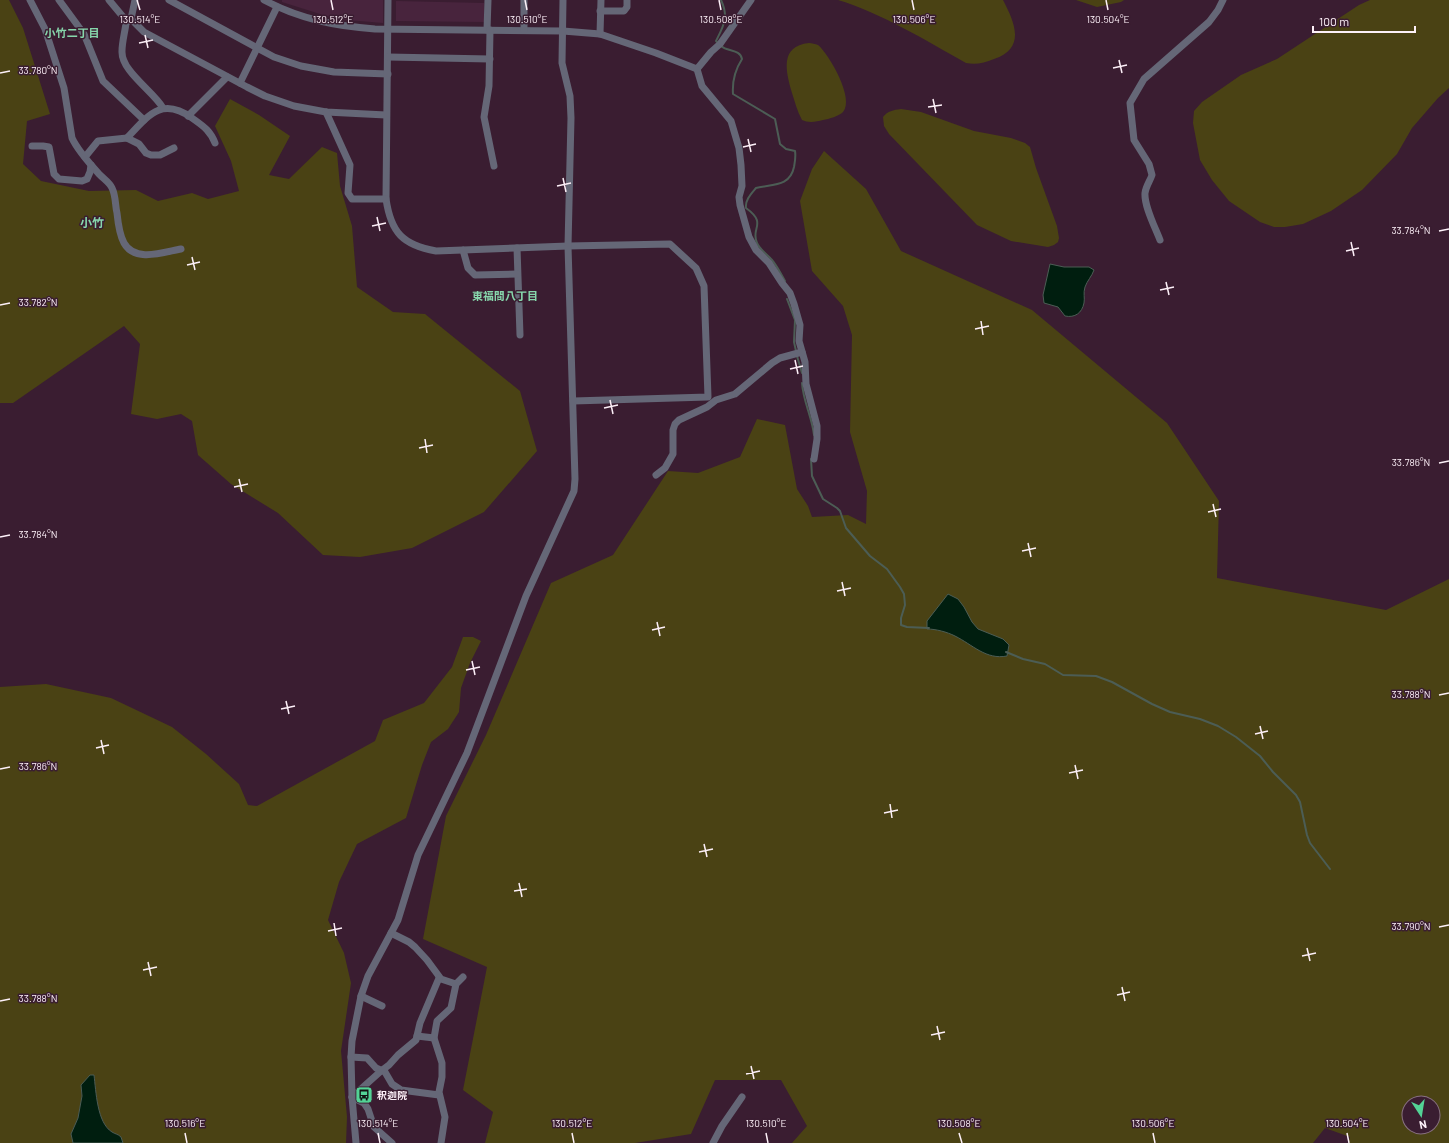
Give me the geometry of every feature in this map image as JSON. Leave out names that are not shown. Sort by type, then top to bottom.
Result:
[{"type":"street","points":[[30,0],[45,29],[64,88],[72,138],[91,165],[112,187],[120,232],[124,243],[135,252],[146,255],[181,249]]},
{"type":"street","points":[[59,0],[84,34],[103,81],[144,120]]},
{"type":"street","points":[[109,0],[124,18],[131,19],[144,32],[265,96],[294,106],[326,112],[386,115]]},
{"type":"street","points":[[135,0],[131,19],[126,23],[121,52],[129,70],[163,108]]},
{"type":"street","points":[[169,0],[274,57],[301,66],[334,72],[388,74]]},
{"type":"street","points":[[264,0],[277,7],[328,23],[351,27],[388,29],[562,31],[600,34],[697,69]]},
{"type":"street","points":[[388,0],[386,200],[388,214],[402,237],[409,243],[423,249],[436,251],[670,244],[696,268],[704,286],[708,397]]},
{"type":"street","points":[[488,0],[490,59],[489,86],[484,117],[494,166]]},
{"type":"street","points":[[524,0],[524,30]]},
{"type":"street","points":[[356,1143],[352,1097],[351,1057],[361,996],[368,976],[398,920],[418,856],[468,753],[526,596],[574,491],[575,479],[568,246],[571,118],[570,96],[562,63],[563,0]]},
{"type":"street","points":[[600,0],[600,34]]},
{"type":"street","points":[[600,11],[624,11],[627,7],[627,0]]},
{"type":"street","points":[[697,69],[710,52],[720,44],[751,0]]},
{"type":"street","points":[[1160,240],[1146,203],[1146,187],[1152,175],[1149,164],[1134,140],[1130,103],[1144,79],[1209,22],[1223,0]]},
{"type":"street","points":[[240,83],[256,47],[277,7]]},
{"type":"street","points":[[388,57],[490,59]]},
{"type":"street","points":[[697,69],[702,86],[731,121],[739,148],[741,165],[742,186],[739,197],[740,206],[749,237],[756,250],[769,263],[782,283],[790,292],[800,325],[799,341],[806,368],[806,384],[817,426],[814,459]]},
{"type":"street","points":[[188,116],[227,77]]},
{"type":"street","points":[[127,138],[144,120],[156,111],[163,108],[180,111],[188,116],[209,131],[215,143]]},
{"type":"street","points":[[326,112],[350,165],[348,193],[352,199],[386,200]]},
{"type":"street","points":[[86,157],[98,141],[127,138],[139,144],[146,153],[150,155],[160,156],[174,148]]},
{"type":"street","points":[[32,146],[44,146],[49,148],[54,174],[59,179],[82,181],[87,179],[91,165]]},
{"type":"street","points":[[517,248],[520,335]]},
{"type":"street","points":[[463,250],[468,268],[475,275],[518,274]]},
{"type":"street","points":[[656,475],[665,468],[673,454],[673,430],[675,424],[679,420],[716,400],[736,394],[780,358],[802,352]]},
{"type":"street","points":[[573,400],[708,397],[716,400]]},
{"type":"street","points":[[391,933],[409,942],[415,947],[427,960],[439,978],[456,984]]},
{"type":"street","points":[[441,1143],[445,1117],[439,1095],[442,1077],[442,1063],[434,1038],[437,1021],[450,1008],[456,984],[463,977]]},
{"type":"street","points":[[352,1097],[416,1040],[420,1023],[439,978]]},
{"type":"street","points":[[361,996],[382,1006]]},
{"type":"street","points":[[417,1036],[434,1038]]},
{"type":"street","points":[[351,1057],[367,1058],[381,1071],[385,1072],[392,1084],[401,1090],[439,1095]]},
{"type":"street","points":[[352,1097],[364,1103],[368,1109],[374,1127],[392,1143]]},
{"type":"street","points":[[713,1143],[722,1126],[742,1097]]},
{"type":"shaded area","points":[[0,0],[9,0],[23,28],[50,114],[27,121],[23,164],[41,181],[89,191],[136,190],[158,201],[192,193],[208,199],[239,191],[231,161],[215,126],[230,99],[259,115],[290,136],[269,175],[289,179],[322,147],[337,153],[340,186],[352,226],[357,287],[393,312],[425,314],[520,391],[537,451],[484,512],[412,548],[360,557],[323,555],[278,513],[231,484],[198,455],[192,421],[181,414],[157,419],[131,414],[140,344],[124,326],[13,403],[0,403]]},
{"type":"shaded area","points":[[282,0],[383,0],[383,23],[336,19],[282,2]]},
{"type":"shaded area","points":[[838,0],[1003,0],[1014,26],[1014,42],[1011,48],[1004,54],[994,59],[987,62],[973,64],[966,63],[871,12]]},
{"type":"shaded area","points":[[1076,0],[1124,0],[1097,7]]},
{"type":"shaded area","points":[[1370,0],[1449,0],[1449,88],[1438,98],[1412,128],[1397,154],[1362,190],[1331,211],[1303,224],[1274,227],[1260,222],[1229,201],[1212,180],[1200,160],[1193,123],[1194,111],[1202,102],[1241,75],[1277,59],[1359,5]]},
{"type":"shaded area","points":[[396,1],[484,3],[484,22],[396,21]]},
{"type":"shaded area","points":[[809,43],[818,45],[828,57],[839,77],[846,97],[846,106],[843,112],[831,118],[812,122],[802,120],[800,117],[792,93],[787,69],[787,61],[793,49],[799,45]]},
{"type":"shaded area","points":[[901,109],[921,112],[974,131],[1011,138],[1025,143],[1030,147],[1057,226],[1059,238],[1058,242],[1048,247],[1011,241],[977,225],[889,134],[884,126],[883,117],[891,111]]},
{"type":"shaded area","points":[[824,151],[866,189],[901,251],[1032,310],[1167,423],[1219,501],[1217,578],[1386,610],[1449,579],[1449,1143],[1348,1143],[1350,1137],[1325,1128],[1313,1143],[792,1143],[807,1126],[781,1080],[715,1080],[691,1134],[635,1143],[485,1143],[493,1112],[463,1090],[487,967],[423,939],[446,816],[486,735],[551,583],[613,555],[668,471],[698,473],[740,457],[757,419],[785,425],[797,489],[808,506],[812,517],[848,515],[866,524],[867,491],[850,432],[852,335],[843,306],[812,271],[800,201],[812,169]]},
{"type":"shaded area","points":[[1050,264],[1064,267],[1089,267],[1094,270],[1085,287],[1083,307],[1078,314],[1065,316],[1058,307],[1044,303],[1043,295]]},
{"type":"shaded area","points":[[948,594],[958,599],[978,629],[1003,639],[1009,645],[1007,656],[999,657],[986,654],[945,632],[927,629],[927,621]]},
{"type":"shaded area","points":[[463,637],[473,637],[481,641],[470,663],[461,688],[459,712],[448,729],[431,742],[422,765],[406,818],[357,844],[339,882],[328,920],[344,953],[351,983],[341,1051],[347,1117],[346,1143],[123,1143],[121,1137],[107,1128],[103,1122],[98,1106],[94,1075],[81,1089],[82,1096],[78,1118],[71,1134],[73,1143],[0,1143],[0,687],[46,684],[111,698],[172,727],[206,754],[239,784],[248,805],[257,806],[375,741],[383,720],[424,703],[452,667]]},
{"type":"shaded area","points":[[90,1075],[94,1075],[98,1106],[103,1122],[107,1128],[121,1137],[123,1143],[73,1143],[71,1134],[78,1118],[82,1096],[81,1085]]},
{"type":"waterway","points":[[718,43],[716,41],[725,16],[725,11],[721,0]]},
{"type":"waterway","points":[[721,46],[736,52],[742,59],[734,75],[733,94],[775,119],[780,144],[786,149],[795,151],[794,167],[789,178],[780,184],[756,188],[746,202],[746,208],[753,213],[756,218],[757,226],[755,238],[757,243],[774,262],[785,281]]},
{"type":"waterway","points":[[787,299],[795,320],[794,342],[796,351]]},
{"type":"waterway","points":[[797,356],[802,373]]},
{"type":"waterway","points":[[802,383],[814,435]]},
{"type":"waterway","points":[[811,459],[812,476],[823,499],[840,511],[846,528],[870,556],[887,569],[904,594],[905,605],[901,618],[901,625],[907,627],[929,628]]},
{"type":"waterway","points":[[1006,652],[1023,659],[1045,664],[1063,675],[1096,676],[1112,682],[1170,712],[1200,719],[1218,726],[1236,737],[1260,756],[1273,772],[1296,795],[1300,802],[1310,843],[1330,869]]},
{"type":"place","name":"釈迦院","points":[[364,1095]]},
{"type":"district","name":"小竹二丁目","points":[[72,32]]},
{"type":"district","name":"小竹","points":[[92,222]]},
{"type":"district","name":"東福間八丁目","points":[[505,295]]}]
